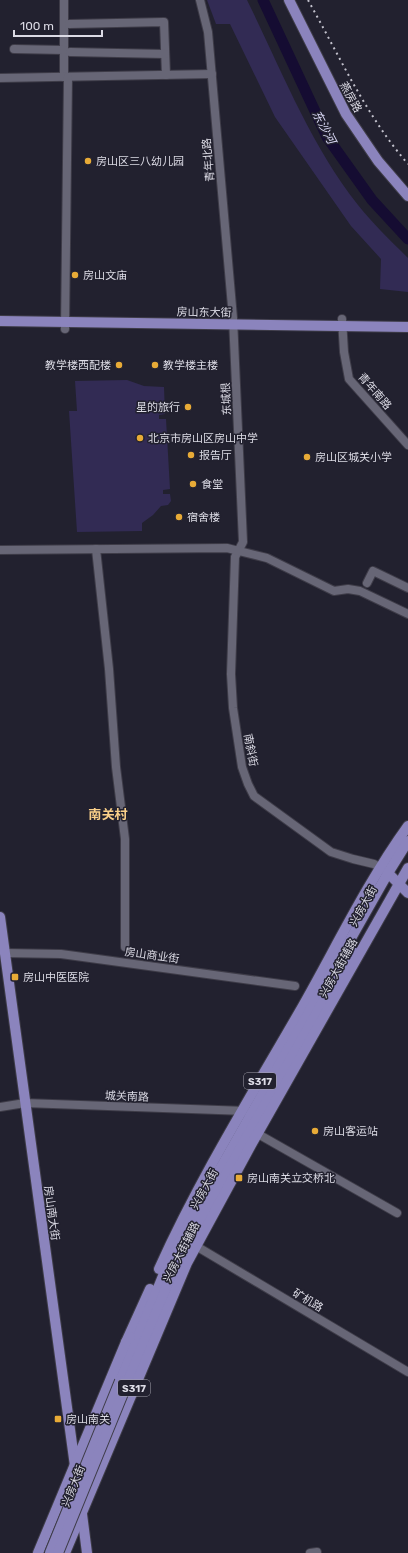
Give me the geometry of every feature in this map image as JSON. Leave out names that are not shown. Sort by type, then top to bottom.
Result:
[{"type":"main road","name":"燕房路","points":[[289,0],[346,114],[378,161],[408,196]]},
{"type":"main road","name":"房山东大街","points":[[0,316],[65,323]]},
{"type":"main road","name":"房山东大街","points":[[342,323],[408,320]]},
{"type":"main road","name":"房山东大街","points":[[0,321],[65,323],[233,321],[408,326]]},
{"type":"main road","name":"兴房大街","points":[[390,875],[408,826]]},
{"type":"main road","name":"兴房大街","points":[[50,1553],[123,1384],[170,1279],[195,1229],[349,956],[408,841]]},
{"type":"main road","name":"兴房大街","points":[[38,1553],[126,1342],[178,1227],[390,875],[408,854]]},
{"type":"main road","name":"兴房大街辅路","points":[[82,1512],[187,1263],[231,1181],[360,951],[390,875],[408,868]]},
{"type":"main road","points":[[390,875],[408,893]]},
{"type":"main road","name":"房山南大街","points":[[0,917],[87,1553]]},
{"type":"main road","points":[[349,956],[360,951]]},
{"type":"main road","name":"兴房大街","points":[[58,1553],[123,1384],[142,1324],[186,1229],[248,1111]]},
{"type":"main road","points":[[216,1193],[231,1181]]},
{"type":"main road","points":[[187,1263],[195,1229]]},
{"type":"main road","name":"兴房大街","points":[[126,1342],[142,1324]]},
{"type":"main road","name":"兴房大街","points":[[65,1553],[82,1512]]},
{"type":"street","points":[[64,0],[67,51],[65,323]]},
{"type":"street","name":"青年北路","points":[[200,0],[208,32],[233,321]]},
{"type":"street","points":[[69,24],[164,22],[166,75]]},
{"type":"street","points":[[14,49],[165,54]]},
{"type":"street","points":[[0,78],[212,74]]},
{"type":"street","name":"东城根","points":[[233,321],[243,542],[239,550]]},
{"type":"street","name":"青年南路","points":[[342,323],[344,358],[349,379],[408,445]]},
{"type":"street","points":[[0,550],[227,548],[267,558],[334,591],[348,589],[360,591],[408,614]]},
{"type":"street","points":[[96,549],[109,669],[116,767],[125,839],[125,947]]},
{"type":"street","name":"南斜街","points":[[239,550],[235,557],[231,674],[233,708],[242,767],[248,784],[254,796],[332,852],[374,864],[390,875]]},
{"type":"street","points":[[367,583],[373,571],[408,588]]},
{"type":"street","name":"房山商业街","points":[[5,953],[61,954],[295,986]]},
{"type":"street","name":"城关南路","points":[[0,1107],[26,1103],[248,1111]]},
{"type":"street","points":[[258,1134],[397,1213]]},
{"type":"street","name":"矿机路","points":[[196,1246],[408,1372]]},
{"type":"shaded area","points":[[207,0],[247,0],[297,106],[325,157],[358,205],[408,258],[408,292],[380,289],[381,259],[351,226],[275,117],[230,24],[216,24]]},
{"type":"shaded area","points":[[127,380],[144,386],[164,387],[165,414],[159,415],[159,419],[166,419],[170,489],[163,490],[163,494],[170,494],[171,501],[168,505],[161,506],[153,515],[142,523],[142,531],[77,532],[69,411],[77,411],[75,381]]},
{"type":"waterway","name":"东沙河","points":[[263,0],[327,137],[372,200],[408,239]]},
{"type":"railway","points":[[308,0],[366,106],[379,126],[408,164]]},
{"type":"place","name":"房山区三八幼儿园","points":[[88,161]]},
{"type":"place","name":"房山文庙","points":[[75,275]]},
{"type":"place","name":"教学楼西配楼","points":[[119,365]]},
{"type":"place","name":"教学楼主楼","points":[[155,365]]},
{"type":"place","name":"星的旅行","points":[[188,407]]},
{"type":"place","name":"北京市房山区房山中学","points":[[140,438]]},
{"type":"place","name":"报告厅","points":[[191,455]]},
{"type":"place","name":"房山区城关小学","points":[[307,457]]},
{"type":"place","name":"食堂","points":[[193,484]]},
{"type":"place","name":"宿舍楼","points":[[179,517]]},
{"type":"place","name":"房山中医医院","points":[[15,977]]},
{"type":"place","name":"房山客运站","points":[[315,1131]]},
{"type":"place","name":"房山南关立交桥北","points":[[239,1178]]},
{"type":"place","name":"房山南关","points":[[58,1419]]},
{"type":"district","name":"南关村","points":[[108,814]]}]
